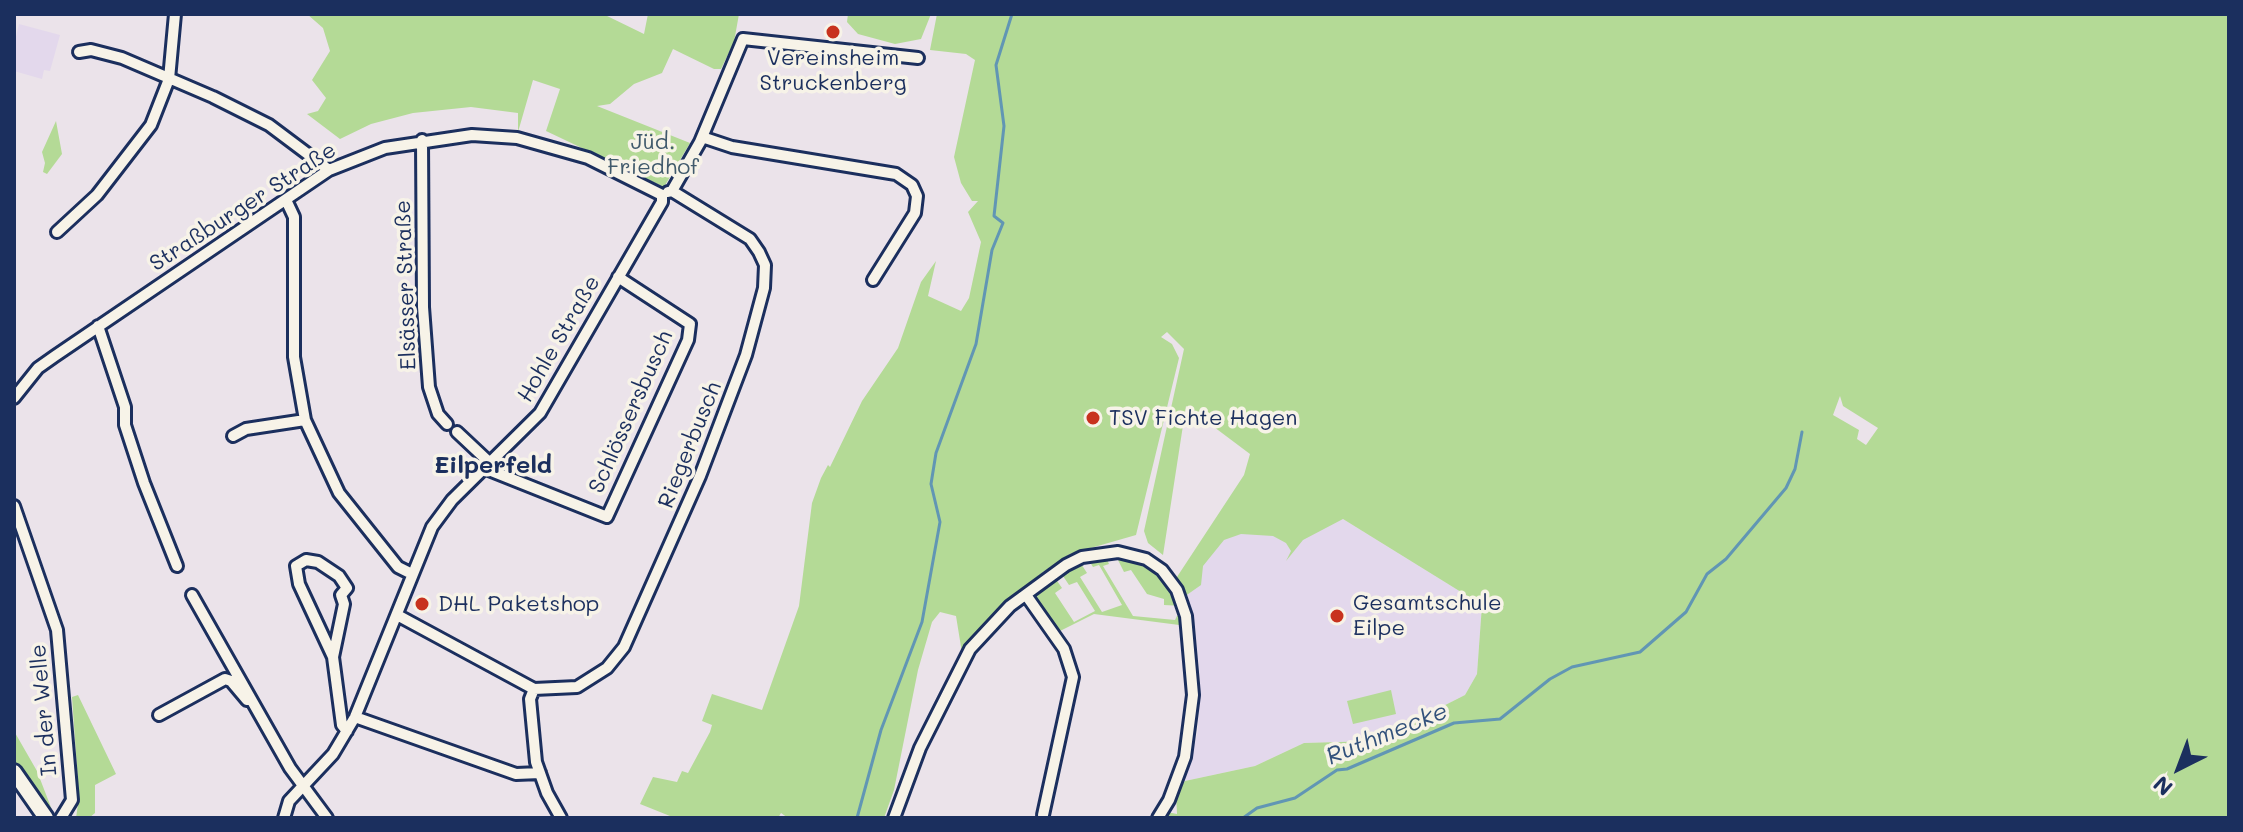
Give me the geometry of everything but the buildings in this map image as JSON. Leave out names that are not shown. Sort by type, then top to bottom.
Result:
[{"type":"main road","points":[[14,772],[46,818]]},
{"type":"street","points":[[57,232],[77,217],[139,145],[151,125],[169,79],[175,14]]},
{"type":"street","name":"Hohle Straße","points":[[284,818],[289,801],[333,754],[355,717],[399,616],[412,574],[432,527],[452,500],[540,413],[702,137],[743,39],[918,58]]},
{"type":"street","points":[[79,52],[91,50],[111,55],[269,125],[329,170]]},
{"type":"street","name":"Straßburger Straße","points":[[14,398],[38,368],[329,170],[385,148],[422,140],[472,135],[517,138],[588,158],[667,193]]},
{"type":"street","points":[[702,137],[732,147],[896,174],[912,185],[917,196],[915,213],[873,280]]},
{"type":"street","name":"Elsässer Straße","points":[[422,140],[423,307],[429,387],[438,414],[447,424]]},
{"type":"street","name":"Riegerbusch","points":[[534,689],[577,687],[607,668],[624,647],[700,476],[746,355],[764,288],[765,265],[750,239],[667,193]]},
{"type":"street","points":[[286,200],[294,217],[294,357],[305,420],[339,493],[398,567],[412,574]]},
{"type":"street","name":"Schlössersbusch","points":[[487,466],[607,517],[688,340],[690,324],[618,277]]},
{"type":"street","points":[[98,326],[125,407],[125,425],[134,454],[177,566]]},
{"type":"street","points":[[233,436],[246,429],[305,420]]},
{"type":"street","points":[[457,432],[487,466]]},
{"type":"street","name":"In der Welle","points":[[14,506],[46,591],[59,643],[72,800],[61,818]]},
{"type":"street","points":[[894,818],[920,748],[970,649],[1026,595],[1066,565],[1104,553],[1123,553],[1146,559],[1173,584],[1185,610],[1193,695],[1185,757],[1169,800],[1158,818]]},
{"type":"street","points":[[333,657],[344,604],[341,595],[347,588],[339,576],[318,562],[306,560],[296,566],[299,584],[333,657],[342,725],[347,731]]},
{"type":"street","points":[[192,595],[302,786],[327,818]]},
{"type":"street","points":[[1026,595],[1064,649],[1073,677],[1043,815]]},
{"type":"street","points":[[399,616],[534,689],[530,699],[540,773],[561,818]]},
{"type":"street","points":[[159,715],[225,679],[231,681],[242,697],[252,702]]},
{"type":"street","points":[[355,717],[516,774],[540,773]]},
{"type":"shaded area","points":[[19,24],[60,35],[50,71],[44,70],[42,79],[14,71],[14,45]]},
{"type":"shaded area","name":"Gesamtschule Eilpe","points":[[1247,471],[1343,519],[1482,605],[1477,674],[1465,695],[1374,741],[1304,743],[1255,766],[1185,781],[1198,731],[1200,678],[1195,626],[1187,595],[1173,584]]},
{"type":"green space","name":"Jüd. Friedhof","points":[[307,14],[603,14],[644,34],[648,14],[739,14],[734,42],[721,69],[714,69],[673,49],[662,73],[634,84],[610,104],[597,106],[690,143],[664,187],[546,131],[560,89],[533,80],[518,132],[518,113],[471,107],[413,113],[371,124],[340,139],[307,114],[318,111],[326,98],[312,80],[330,51],[323,28]]},
{"type":"green space","points":[[848,14],[931,14],[921,39],[895,44],[858,34],[847,22]]},
{"type":"green space","points":[[937,14],[2229,14],[2229,818],[1163,818],[1167,812],[1177,814],[1176,793],[1185,781],[1255,766],[1304,743],[1374,741],[1465,695],[1477,674],[1482,605],[1343,519],[1303,540],[1286,561],[1291,551],[1286,543],[1273,536],[1241,534],[1224,540],[1203,566],[1201,585],[1181,599],[1184,606],[1164,605],[1164,599],[1147,594],[1131,570],[1124,572],[1114,552],[1139,557],[1173,583],[1244,475],[1250,454],[1186,406],[1163,555],[1148,543],[1144,531],[1184,349],[1167,332],[1161,337],[1172,344],[1179,358],[1136,535],[1070,554],[1043,572],[998,610],[962,653],[956,616],[940,612],[932,622],[918,670],[894,790],[884,818],[788,818],[781,813],[778,818],[675,818],[640,804],[653,777],[677,782],[682,771],[688,773],[710,732],[712,725],[702,721],[712,694],[762,710],[799,606],[812,503],[821,478],[828,465],[830,467],[862,401],[898,348],[921,282],[936,261],[928,296],[961,311],[969,298],[981,242],[968,212],[978,201],[972,201],[961,183],[954,157],[975,60],[966,54],[930,50]],"holes":[[[1840,396],[1843,406],[1878,428],[1866,445],[1857,439],[1859,430],[1833,415]]]},
{"type":"green space","points":[[56,121],[62,154],[47,174],[43,172],[45,163],[42,152]]},
{"type":"green space","points":[[1104,553],[1109,564],[1103,566],[1133,616],[1175,620],[1177,616],[1186,616],[1187,626],[1094,614],[1054,634],[1026,595],[1053,575],[1062,588],[1055,593],[1074,622],[1095,611],[1077,582],[1069,585],[1059,570],[1078,559],[1087,573],[1080,577],[1102,612],[1122,605],[1099,565],[1093,567],[1086,556]]},
{"type":"green space","points":[[1391,690],[1396,714],[1353,724],[1347,701]]},
{"type":"green space","points":[[78,695],[116,774],[95,785],[95,813],[89,818],[76,818],[79,797],[72,697]]},
{"type":"green space","points":[[14,731],[37,771],[52,810],[37,804],[14,772]]},
{"type":"waterway","points":[[857,818],[881,730],[922,622],[940,522],[931,484],[936,453],[976,344],[992,250],[1003,223],[994,216],[1004,126],[996,65],[1012,14]]},
{"type":"waterway","name":"Ruthmecke","points":[[1243,818],[1257,808],[1295,798],[1337,770],[1347,769],[1454,723],[1500,719],[1550,679],[1572,667],[1640,652],[1686,612],[1707,574],[1726,559],[1786,488],[1795,469],[1802,432]]},
{"type":"place","name":"Vereinsheim Struckenberg","points":[[833,32]]},
{"type":"place","name":"TSV Fichte Hagen","points":[[1093,418]]},
{"type":"place","name":"DHL Paketshop","points":[[422,604]]},
{"type":"place","name":"Gesamtschule Eilpe","points":[[1337,616]]},
{"type":"district","name":"Eilperfeld","points":[[493,466]]}]
